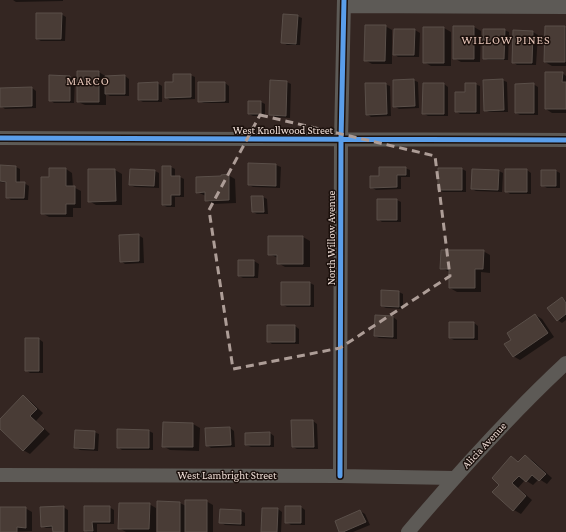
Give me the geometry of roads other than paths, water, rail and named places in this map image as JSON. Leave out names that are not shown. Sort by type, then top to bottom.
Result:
[{"type":"street","points":[[344,3],[566,7]]},
{"type":"street","name":"North Willow Avenue","points":[[340,476],[341,140],[344,3]]},
{"type":"street","name":"West Knollwood Street","points":[[0,138],[566,140]]},
{"type":"street","name":"Alicia Avenue","points":[[408,532],[454,478],[516,412],[566,363]]},
{"type":"street","name":"West Lambright Street","points":[[0,475],[340,476],[454,478]]},
{"type":"district","name":"WILLOW PINES","points":[[506,40]]},
{"type":"district","name":"MARCO","points":[[88,81]]}]
